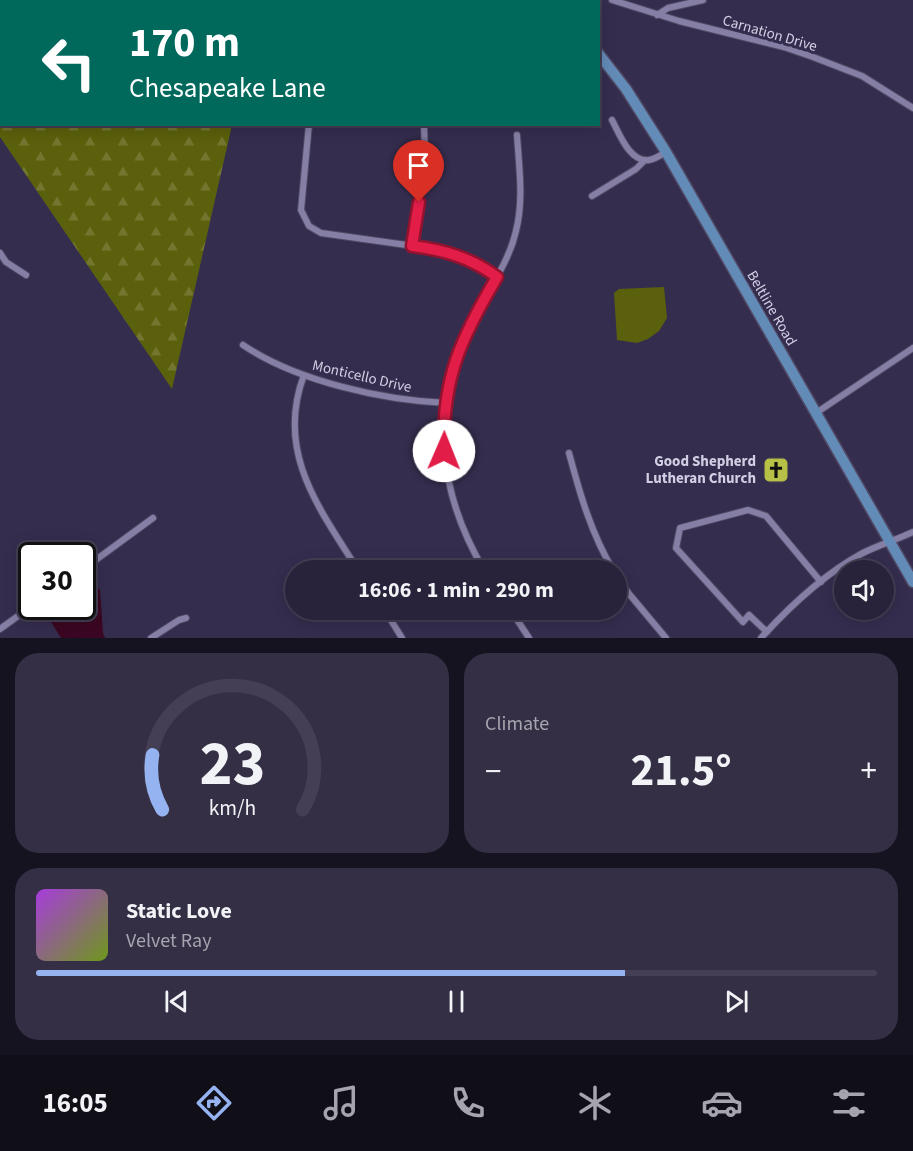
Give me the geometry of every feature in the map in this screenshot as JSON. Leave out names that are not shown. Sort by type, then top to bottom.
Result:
[{"type":"main road","name":"Beltline Road","points":[[600,56],[626,89],[666,152],[913,582]]},
{"type":"street","name":"Carnation Drive","points":[[612,0],[657,15],[784,47],[813,57],[862,76],[913,108]]},
{"type":"street","points":[[657,15],[668,8],[704,0]]},
{"type":"street","points":[[612,120],[629,151],[645,160],[666,152]]},
{"type":"street","points":[[309,126],[301,202],[303,217],[309,226],[321,233],[452,253],[483,267],[497,277]]},
{"type":"street","points":[[412,246],[425,158],[424,126]]},
{"type":"street","points":[[479,560],[466,536],[451,493],[444,451],[446,403],[454,365],[464,336],[512,246],[519,213],[520,179],[517,135]]},
{"type":"street","points":[[592,196],[636,169],[645,160]]},
{"type":"street","points":[[0,253],[6,262],[26,275]]},
{"type":"street","name":"Monticello Drive","points":[[243,345],[261,357],[304,375],[331,383],[404,399],[446,403]]},
{"type":"street","points":[[816,414],[913,348]]},
{"type":"street","points":[[304,375],[294,417],[295,436],[302,470],[315,501],[352,560]]},
{"type":"street","points":[[569,453],[584,508],[596,539],[608,560]]},
{"type":"street","points":[[767,632],[749,615],[743,622],[676,548],[680,528],[747,510],[766,516],[821,582]]},
{"type":"street","points":[[96,560],[153,518]]},
{"type":"street","points":[[761,638],[795,603],[861,554],[913,532]]},
{"type":"street","points":[[627,591],[666,638]]},
{"type":"street","points":[[0,629],[18,616]]},
{"type":"street","points":[[151,638],[186,618]]},
{"type":"street","points":[[391,620],[402,638]]},
{"type":"street","points":[[517,620],[529,638]]},
{"type":"green space","points":[[0,126],[232,126],[172,389],[0,137]]},
{"type":"green space","points":[[664,287],[667,318],[659,331],[637,343],[617,340],[614,293],[619,289]]},
{"type":"shaded area","points":[[96,586],[100,590],[105,638],[61,638],[50,620],[96,620]]},
{"type":"place","name":"Good Shepherd Lutheran Church","points":[[776,470]]},
{"type":"route","points":[[419,202],[412,246],[452,253],[483,267],[497,277],[471,321],[457,354],[446,403],[443,430],[444,451]]}]
